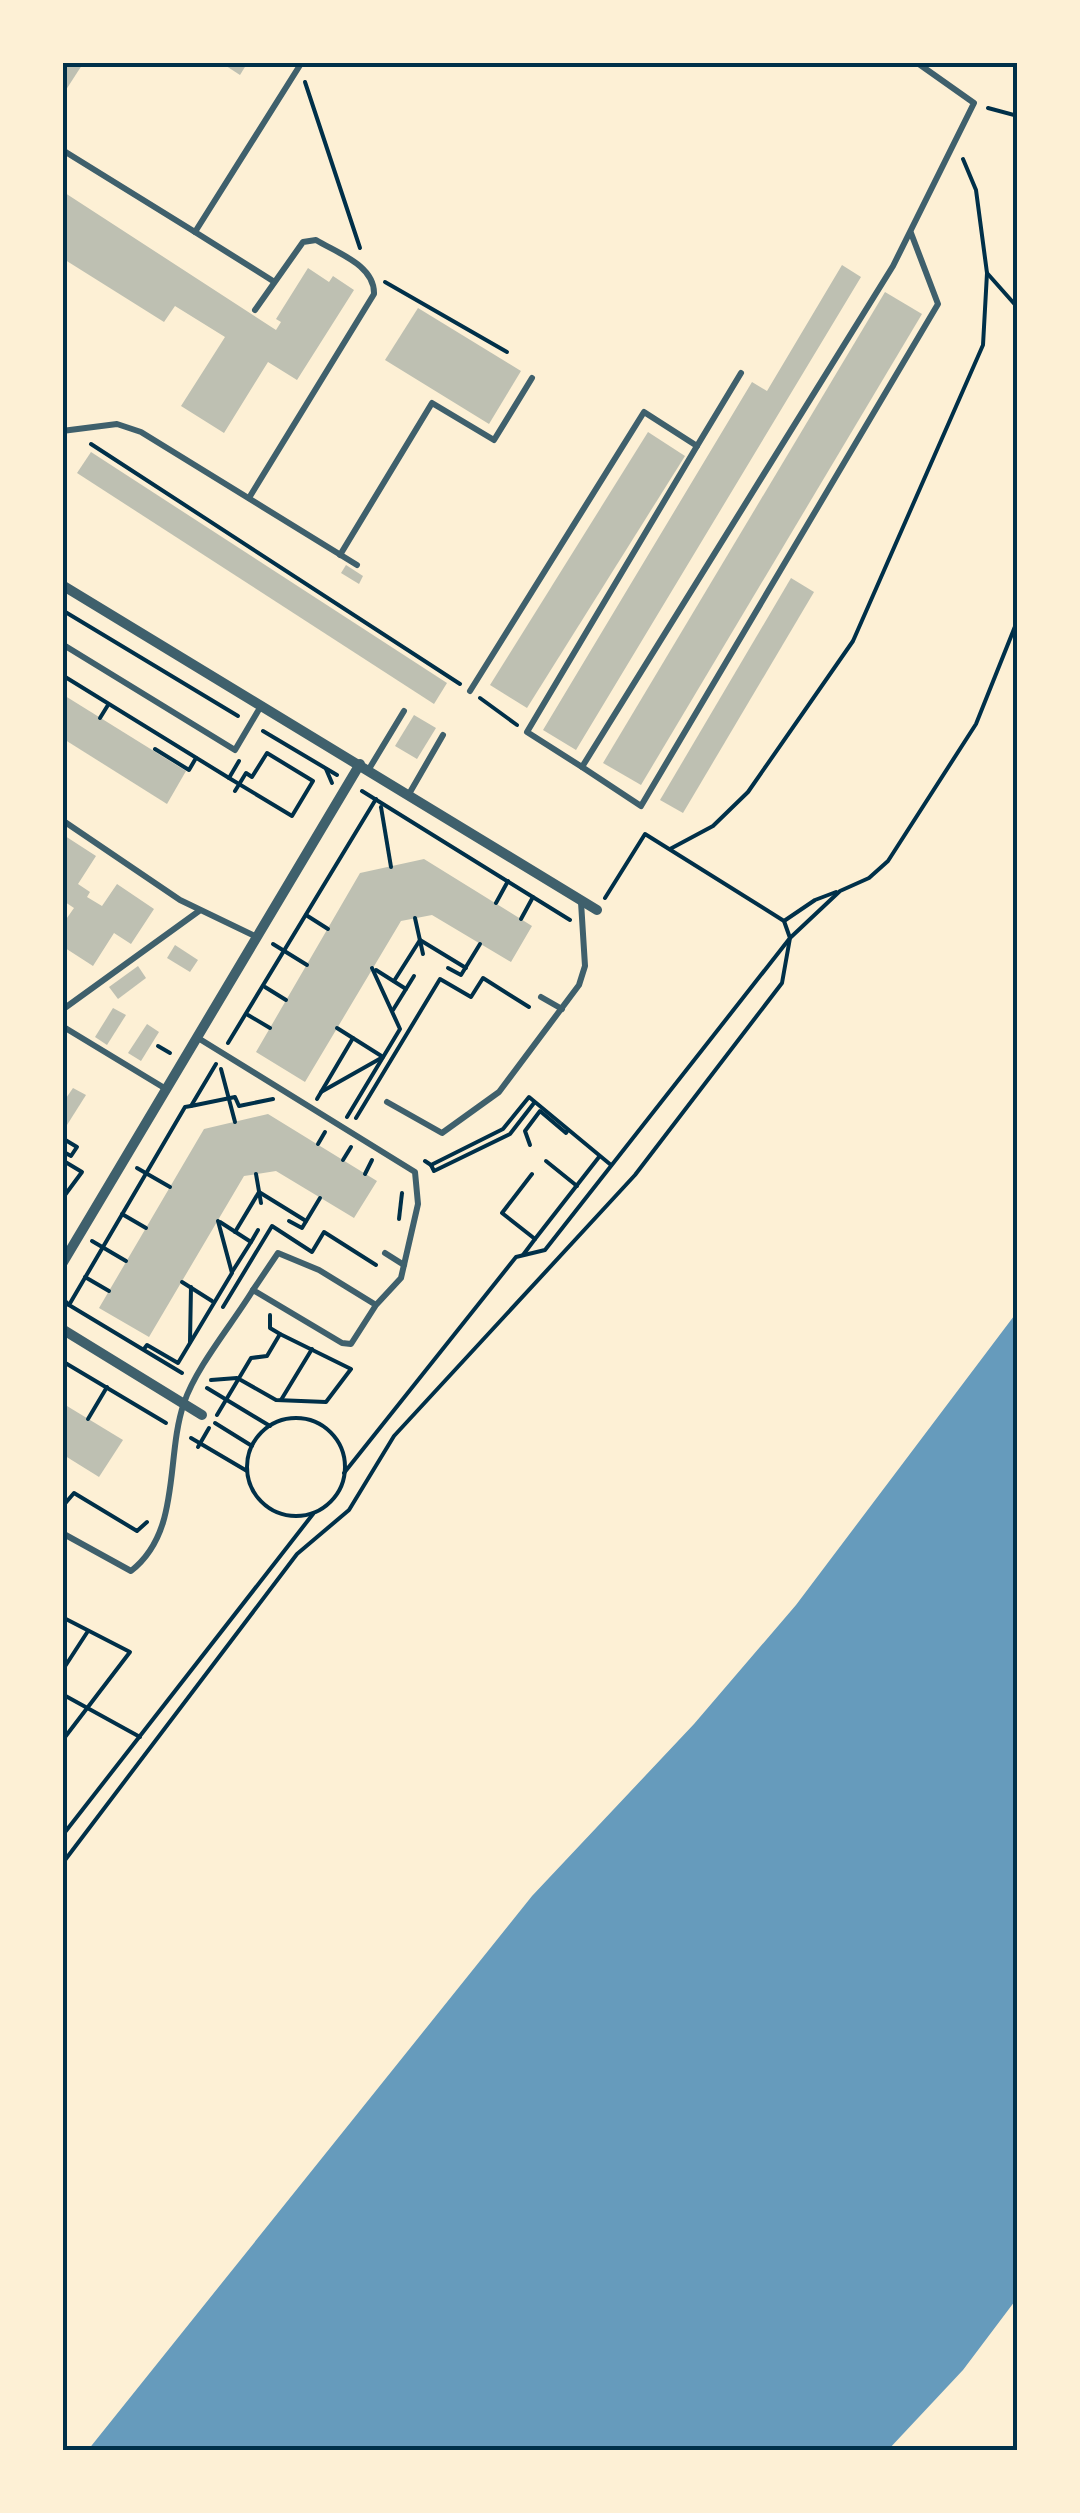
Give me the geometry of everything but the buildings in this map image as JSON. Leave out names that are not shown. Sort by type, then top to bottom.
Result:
[{"type":"street","points":[[62,584],[597,910]]},
{"type":"street","points":[[62,1264],[257,936],[364,766]]},
{"type":"street","points":[[62,1329],[202,1415]]},
{"type":"lane","points":[[582,767],[910,232],[974,103],[916,62]]},
{"type":"lane","points":[[195,232],[301,65]]},
{"type":"lane","points":[[64,151],[273,281]]},
{"type":"lane","points":[[741,373],[527,732],[640,806],[938,304],[910,232]]},
{"type":"lane","points":[[249,498],[374,294],[368,271],[316,240],[294,249],[255,310]]},
{"type":"lane","points":[[340,555],[432,403],[494,440],[532,378]]},
{"type":"lane","points":[[470,691],[644,412],[698,446]]},
{"type":"lane","points":[[62,431],[117,424],[140,432],[357,566]]},
{"type":"lane","points":[[62,644],[235,750],[262,705]]},
{"type":"lane","points":[[364,766],[404,711]]},
{"type":"lane","points":[[408,794],[444,735]]},
{"type":"lane","points":[[62,820],[200,911],[257,936]]},
{"type":"lane","points":[[388,1102],[433,1131],[446,1131],[491,1100],[562,1009],[584,974],[581,900]]},
{"type":"lane","points":[[62,1010],[200,911]]},
{"type":"lane","points":[[541,997],[562,1009]]},
{"type":"lane","points":[[62,1026],[166,1090]]},
{"type":"lane","points":[[196,1038],[412,1168],[418,1178],[418,1204],[398,1284],[376,1305],[355,1342],[347,1344],[253,1290]]},
{"type":"lane","points":[[62,1533],[120,1567],[131,1571],[140,1564],[164,1524],[184,1404],[278,1253],[319,1270],[376,1305]]},
{"type":"lane","points":[[387,1254],[404,1265]]},
{"type":"path","points":[[301,65],[368,271],[507,352]]},
{"type":"path","points":[[974,103],[1018,116]]},
{"type":"path","points":[[670,849],[713,826],[748,792],[853,641],[983,345],[987,273],[976,190],[955,141]]},
{"type":"path","points":[[987,273],[1018,308]]},
{"type":"path","points":[[91,444],[527,732]]},
{"type":"path","points":[[62,610],[341,778]]},
{"type":"path","points":[[784,921],[815,900],[870,878],[912,828],[976,724],[1018,619]]},
{"type":"path","points":[[62,675],[196,758],[229,778],[239,784],[292,816],[313,781],[267,753],[252,777],[246,773],[239,784],[235,791]]},
{"type":"path","points":[[100,718],[108,704]]},
{"type":"path","points":[[162,737],[154,750],[189,770],[196,758]]},
{"type":"path","points":[[229,778],[239,762]]},
{"type":"path","points":[[362,790],[583,928]]},
{"type":"path","points":[[191,1106],[376,800]]},
{"type":"path","points":[[370,810],[384,807]]},
{"type":"path","points":[[384,807],[391,866]]},
{"type":"path","points":[[62,1864],[297,1554],[350,1510],[394,1436],[635,1175],[782,983],[790,938],[784,921],[645,834],[597,910]]},
{"type":"path","points":[[496,903],[519,862]]},
{"type":"path","points":[[522,1256],[545,1250],[790,938],[840,890]]},
{"type":"path","points":[[521,918],[533,897]]},
{"type":"path","points":[[306,915],[328,929]]},
{"type":"path","points":[[415,918],[423,954]]},
{"type":"path","points":[[570,920],[570,934]]},
{"type":"path","points":[[257,936],[307,964]]},
{"type":"path","points":[[420,940],[466,968]]},
{"type":"path","points":[[394,981],[420,940]]},
{"type":"path","points":[[448,968],[461,975],[480,944]]},
{"type":"path","points":[[342,1126],[400,1029],[372,968],[406,989]]},
{"type":"path","points":[[392,1011],[414,976]]},
{"type":"path","points":[[355,1120],[440,979],[471,997],[483,978],[542,1014],[550,1002]]},
{"type":"path","points":[[263,986],[286,1000]]},
{"type":"path","points":[[246,1014],[270,1028]]},
{"type":"path","points":[[337,1028],[384,1057]]},
{"type":"path","points":[[312,1107],[353,1038]]},
{"type":"path","points":[[158,1046],[174,1056]]},
{"type":"path","points":[[321,1092],[384,1057]]},
{"type":"path","points":[[219,1063],[234,1072]]},
{"type":"path","points":[[219,1063],[235,1122]]},
{"type":"path","points":[[69,1305],[184,1107],[236,1097],[238,1106],[278,1098],[263,1090]]},
{"type":"path","points":[[431,1165],[434,1171],[510,1134],[534,1103],[568,1130]]},
{"type":"path","points":[[530,1145],[525,1130],[540,1110]]},
{"type":"path","points":[[318,1144],[327,1128],[386,1164]]},
{"type":"path","points":[[62,1138],[77,1146],[71,1156],[62,1152]]},
{"type":"path","points":[[344,1160],[353,1144]]},
{"type":"path","points":[[365,1174],[374,1156]]},
{"type":"path","points":[[344,1472],[600,1156]]},
{"type":"path","points":[[62,1160],[82,1172],[62,1199]]},
{"type":"path","points":[[124,1161],[170,1187]]},
{"type":"path","points":[[546,1161],[577,1186]]},
{"type":"path","points":[[256,1174],[261,1202]]},
{"type":"path","points":[[532,1174],[502,1213],[535,1239]]},
{"type":"path","points":[[398,1223],[402,1184]]},
{"type":"path","points":[[259,1192],[306,1222]]},
{"type":"path","points":[[234,1232],[259,1192]]},
{"type":"path","points":[[289,1220],[302,1228],[320,1198]]},
{"type":"path","points":[[122,1214],[146,1228]]},
{"type":"path","points":[[232,1274],[218,1221],[251,1242]]},
{"type":"path","points":[[214,1321],[272,1226],[312,1252],[324,1232],[380,1268],[387,1254]]},
{"type":"path","points":[[178,1363],[258,1230]]},
{"type":"path","points":[[80,1234],[126,1261]]},
{"type":"path","points":[[85,1277],[109,1291]]},
{"type":"path","points":[[182,1282],[214,1302]]},
{"type":"path","points":[[190,1343],[191,1287]]},
{"type":"path","points":[[62,1300],[270,1426]]},
{"type":"path","points":[[196,1382],[239,1379],[280,1400],[326,1402],[351,1369],[270,1328],[270,1314]]},
{"type":"path","points":[[239,1379],[251,1358],[267,1356],[280,1334]]},
{"type":"path","points":[[144,1350],[147,1345],[186,1368],[182,1374]]},
{"type":"path","points":[[280,1400],[312,1349]]},
{"type":"path","points":[[62,1361],[248,1471]]},
{"type":"path","points":[[88,1418],[107,1388]]},
{"type":"path","points":[[202,1415],[252,1446]]},
{"type":"path","points":[[62,1836],[313,1514],[338,1493],[344,1472],[341,1447],[320,1424],[289,1418],[270,1426],[252,1446],[248,1471],[255,1494],[266,1506],[280,1514],[313,1514]]},
{"type":"path","points":[[62,1506],[74,1494],[137,1531],[152,1513]]},
{"type":"path","points":[[62,1617],[130,1652],[62,1741]]},
{"type":"path","points":[[62,1672],[88,1630]]},
{"type":"path","points":[[62,1694],[140,1737]]},
{"type":"water","points":[[1017,1312],[1018,2297],[963,2370],[888,2450],[88,2450],[532,1896],[694,1724],[796,1605]]}]
